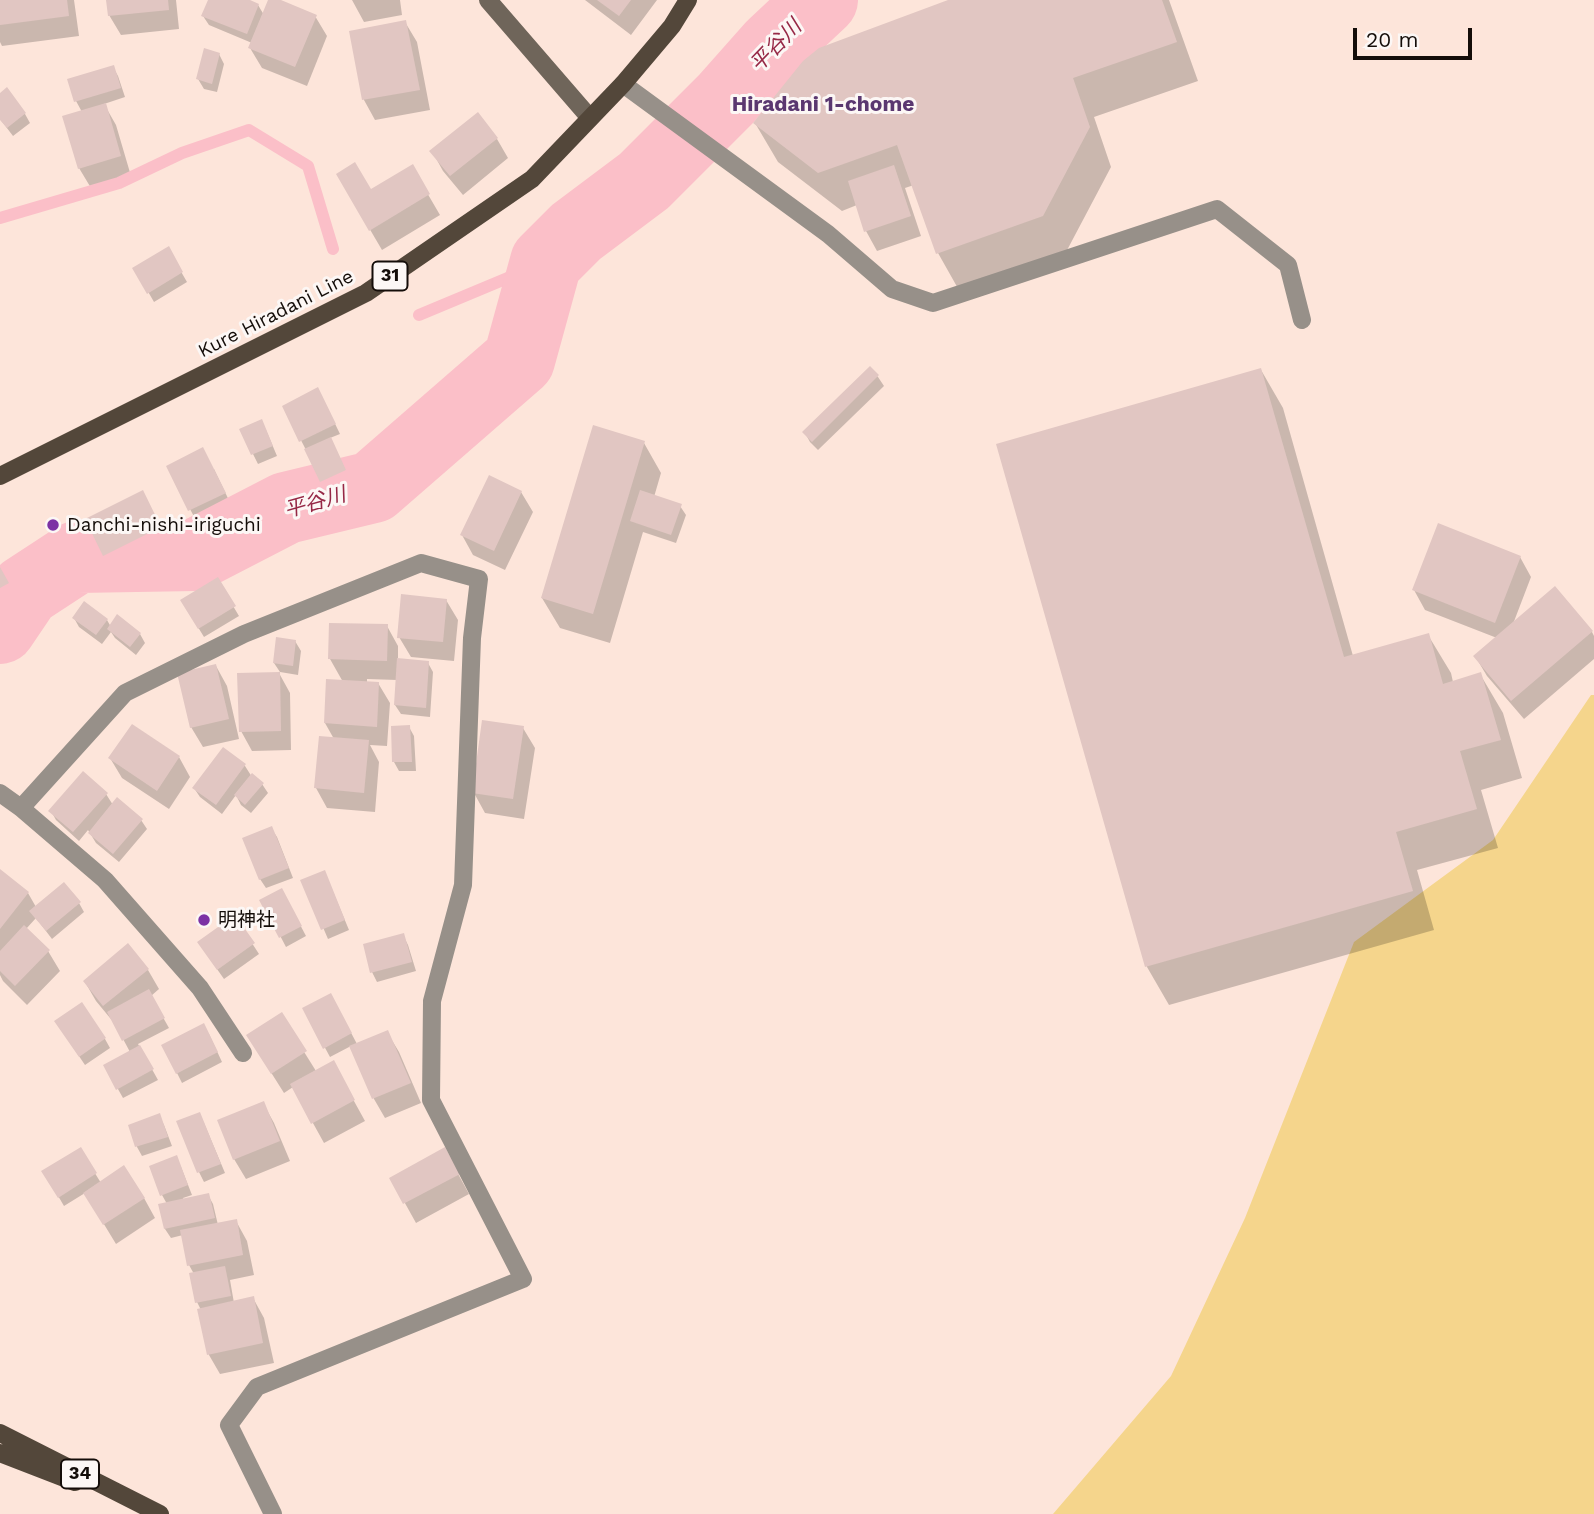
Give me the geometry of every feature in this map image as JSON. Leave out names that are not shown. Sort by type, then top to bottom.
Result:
[{"type":"main road","name":"Kure Hiradani Line","points":[[0,476],[366,293],[532,179],[623,84],[672,26],[688,0]]},
{"type":"main road","name":"34","points":[[0,1433],[159,1514]]},
{"type":"main road","name":"34","points":[[0,1453],[159,1514]]},
{"type":"street","points":[[488,0],[590,118]]},
{"type":"street","points":[[623,84],[828,234],[892,289],[933,303],[1217,209],[1288,265],[1302,320]]},
{"type":"street","points":[[21,808],[125,693],[244,634],[421,562],[479,579],[472,638],[463,885],[432,1001],[431,1100],[523,1279],[257,1387],[229,1425],[272,1514]]},
{"type":"street","points":[[0,793],[105,880],[200,988],[243,1053]]},
{"type":"shaded area","points":[[1591,695],[1594,695],[1594,1514],[1053,1514],[1171,1376],[1245,1218],[1354,942],[1493,840]]},
{"type":"building","points":[[0,0],[67,0],[69,16],[0,25]]},
{"type":"building","points":[[106,0],[168,0],[169,10],[108,16]]},
{"type":"building","points":[[208,0],[250,0],[259,4],[247,34],[201,16]]},
{"type":"building","points":[[268,0],[281,0],[317,15],[295,67],[248,48]]},
{"type":"building","points":[[597,0],[631,0],[619,16]]},
{"type":"building","points":[[948,0],[1162,0],[1177,42],[1073,78],[1090,127],[1043,216],[936,254],[897,145],[818,173],[753,123],[803,61],[819,48]]},
{"type":"building","points":[[406,20],[420,90],[362,100],[349,31]]},
{"type":"building","points":[[204,48],[220,53],[212,84],[196,79]]},
{"type":"building","points":[[114,65],[121,88],[74,102],[67,79]]},
{"type":"building","points":[[7,87],[26,113],[7,128],[0,120],[0,93]]},
{"type":"building","points":[[106,103],[121,156],[78,169],[62,116]]},
{"type":"building","points":[[478,112],[498,138],[450,176],[429,151]]},
{"type":"building","points":[[355,162],[371,189],[413,164],[430,194],[369,231],[336,174]]},
{"type":"building","points":[[894,165],[911,216],[864,232],[848,181]]},
{"type":"building","points":[[169,246],[183,272],[147,294],[132,268]]},
{"type":"building","points":[[870,366],[879,375],[812,442],[802,432]]},
{"type":"building","points":[[1261,368],[1344,657],[1429,633],[1443,684],[1481,672],[1501,740],[1460,751],[1477,809],[1396,832],[1413,891],[1145,967],[996,444]]},
{"type":"building","points":[[318,387],[336,424],[299,442],[282,406]]},
{"type":"building","points":[[262,419],[273,446],[251,455],[239,429]]},
{"type":"building","points":[[593,425],[645,441],[593,614],[541,598]]},
{"type":"building","points":[[331,437],[346,470],[320,482],[304,449]]},
{"type":"building","points":[[203,447],[226,493],[188,511],[166,466]]},
{"type":"building","points":[[489,475],[522,491],[494,551],[460,535]]},
{"type":"building","points":[[143,490],[161,527],[103,556],[85,519]]},
{"type":"building","points":[[640,490],[682,504],[671,535],[630,521]]},
{"type":"building","points":[[1438,523],[1521,556],[1495,623],[1412,590]]},
{"type":"building","points":[[0,567],[9,583],[0,588]]},
{"type":"building","points":[[218,577],[236,606],[198,629],[180,600]]},
{"type":"building","points":[[1555,586],[1593,631],[1511,701],[1473,656]]},
{"type":"building","points":[[401,594],[447,599],[443,642],[397,638]]},
{"type":"building","points":[[84,601],[108,619],[96,635],[72,618]]},
{"type":"building","points":[[117,614],[141,633],[130,647],[107,629]]},
{"type":"building","points":[[329,623],[388,624],[387,661],[328,659]]},
{"type":"building","points":[[276,637],[296,640],[293,666],[273,663]]},
{"type":"building","points":[[397,658],[429,661],[426,708],[394,705]]},
{"type":"building","points":[[216,664],[229,719],[190,728],[177,673]]},
{"type":"building","points":[[280,672],[281,731],[239,732],[237,673]]},
{"type":"building","points":[[326,679],[379,682],[377,727],[324,723]]},
{"type":"building","points":[[482,720],[524,726],[513,799],[472,793]]},
{"type":"building","points":[[132,724],[180,756],[157,791],[108,758]]},
{"type":"building","points":[[410,725],[412,762],[392,762],[391,726]]},
{"type":"building","points":[[319,736],[369,740],[364,793],[314,788]]},
{"type":"building","points":[[223,747],[246,764],[216,805],[192,788]]},
{"type":"building","points":[[83,771],[108,793],[73,832],[48,811]]},
{"type":"building","points":[[252,773],[264,783],[245,805],[234,795]]},
{"type":"building","points":[[117,797],[143,819],[113,854],[88,833]]},
{"type":"building","points":[[272,826],[289,868],[259,880],[242,838]]},
{"type":"building","points":[[0,869],[29,892],[0,929]]},
{"type":"building","points":[[325,870],[345,920],[321,930],[300,880]]},
{"type":"building","points":[[64,882],[81,902],[46,931],[29,911]]},
{"type":"building","points":[[282,888],[302,926],[279,938],[259,900]]},
{"type":"building","points":[[235,915],[255,943],[217,970],[197,942]]},
{"type":"building","points":[[24,925],[50,950],[15,986],[0,971],[0,951]]},
{"type":"building","points":[[404,933],[412,962],[370,973],[363,944]]},
{"type":"building","points":[[128,943],[149,969],[103,1006],[83,981]]},
{"type":"building","points":[[149,989],[165,1018],[122,1041],[107,1012]]},
{"type":"building","points":[[331,993],[352,1033],[323,1049],[302,1008]]},
{"type":"building","points":[[82,1002],[106,1038],[79,1057],[54,1021]]},
{"type":"building","points":[[282,1012],[307,1051],[271,1074],[246,1035]]},
{"type":"building","points":[[204,1023],[218,1052],[176,1074],[161,1045]]},
{"type":"building","points":[[388,1030],[411,1083],[372,1099],[349,1046]]},
{"type":"building","points":[[140,1045],[154,1069],[116,1090],[103,1065]]},
{"type":"building","points":[[334,1060],[355,1100],[311,1124],[290,1084]]},
{"type":"building","points":[[264,1101],[280,1141],[233,1160],[217,1120]]},
{"type":"building","points":[[200,1112],[221,1164],[197,1173],[176,1121]]},
{"type":"building","points":[[160,1113],[168,1137],[135,1147],[128,1125]]},
{"type":"building","points":[[81,1147],[97,1173],[58,1198],[41,1171]]},
{"type":"building","points":[[445,1147],[460,1174],[403,1204],[389,1178]]},
{"type":"building","points":[[177,1155],[188,1185],[160,1196],[149,1166]]},
{"type":"building","points":[[124,1165],[145,1198],[103,1225],[83,1193]]},
{"type":"building","points":[[209,1193],[215,1218],[164,1229],[158,1204]]},
{"type":"building","points":[[237,1219],[243,1255],[187,1266],[180,1230]]},
{"type":"building","points":[[225,1266],[231,1296],[195,1303],[189,1273]]},
{"type":"building","points":[[254,1296],[263,1343],[207,1355],[197,1309]]},
{"type":"waterway","name":"平谷川","points":[[0,628],[25,591],[77,557],[195,555],[286,508],[373,487],[519,360],[546,262],[576,232],[644,181],[726,99],[773,46],[822,0]]},
{"type":"waterway","name":"平谷川","points":[[0,218],[119,183],[182,153],[249,130],[308,166],[333,249]]},
{"type":"waterway","name":"平谷川","points":[[419,315],[546,262]]},
{"type":"place","name":"Danchi-nishi-iriguchi","points":[[53,525]]},
{"type":"place","name":"明神社","points":[[204,920]]},
{"type":"district","name":"Hiradani 1-chome","points":[[823,105]]}]
